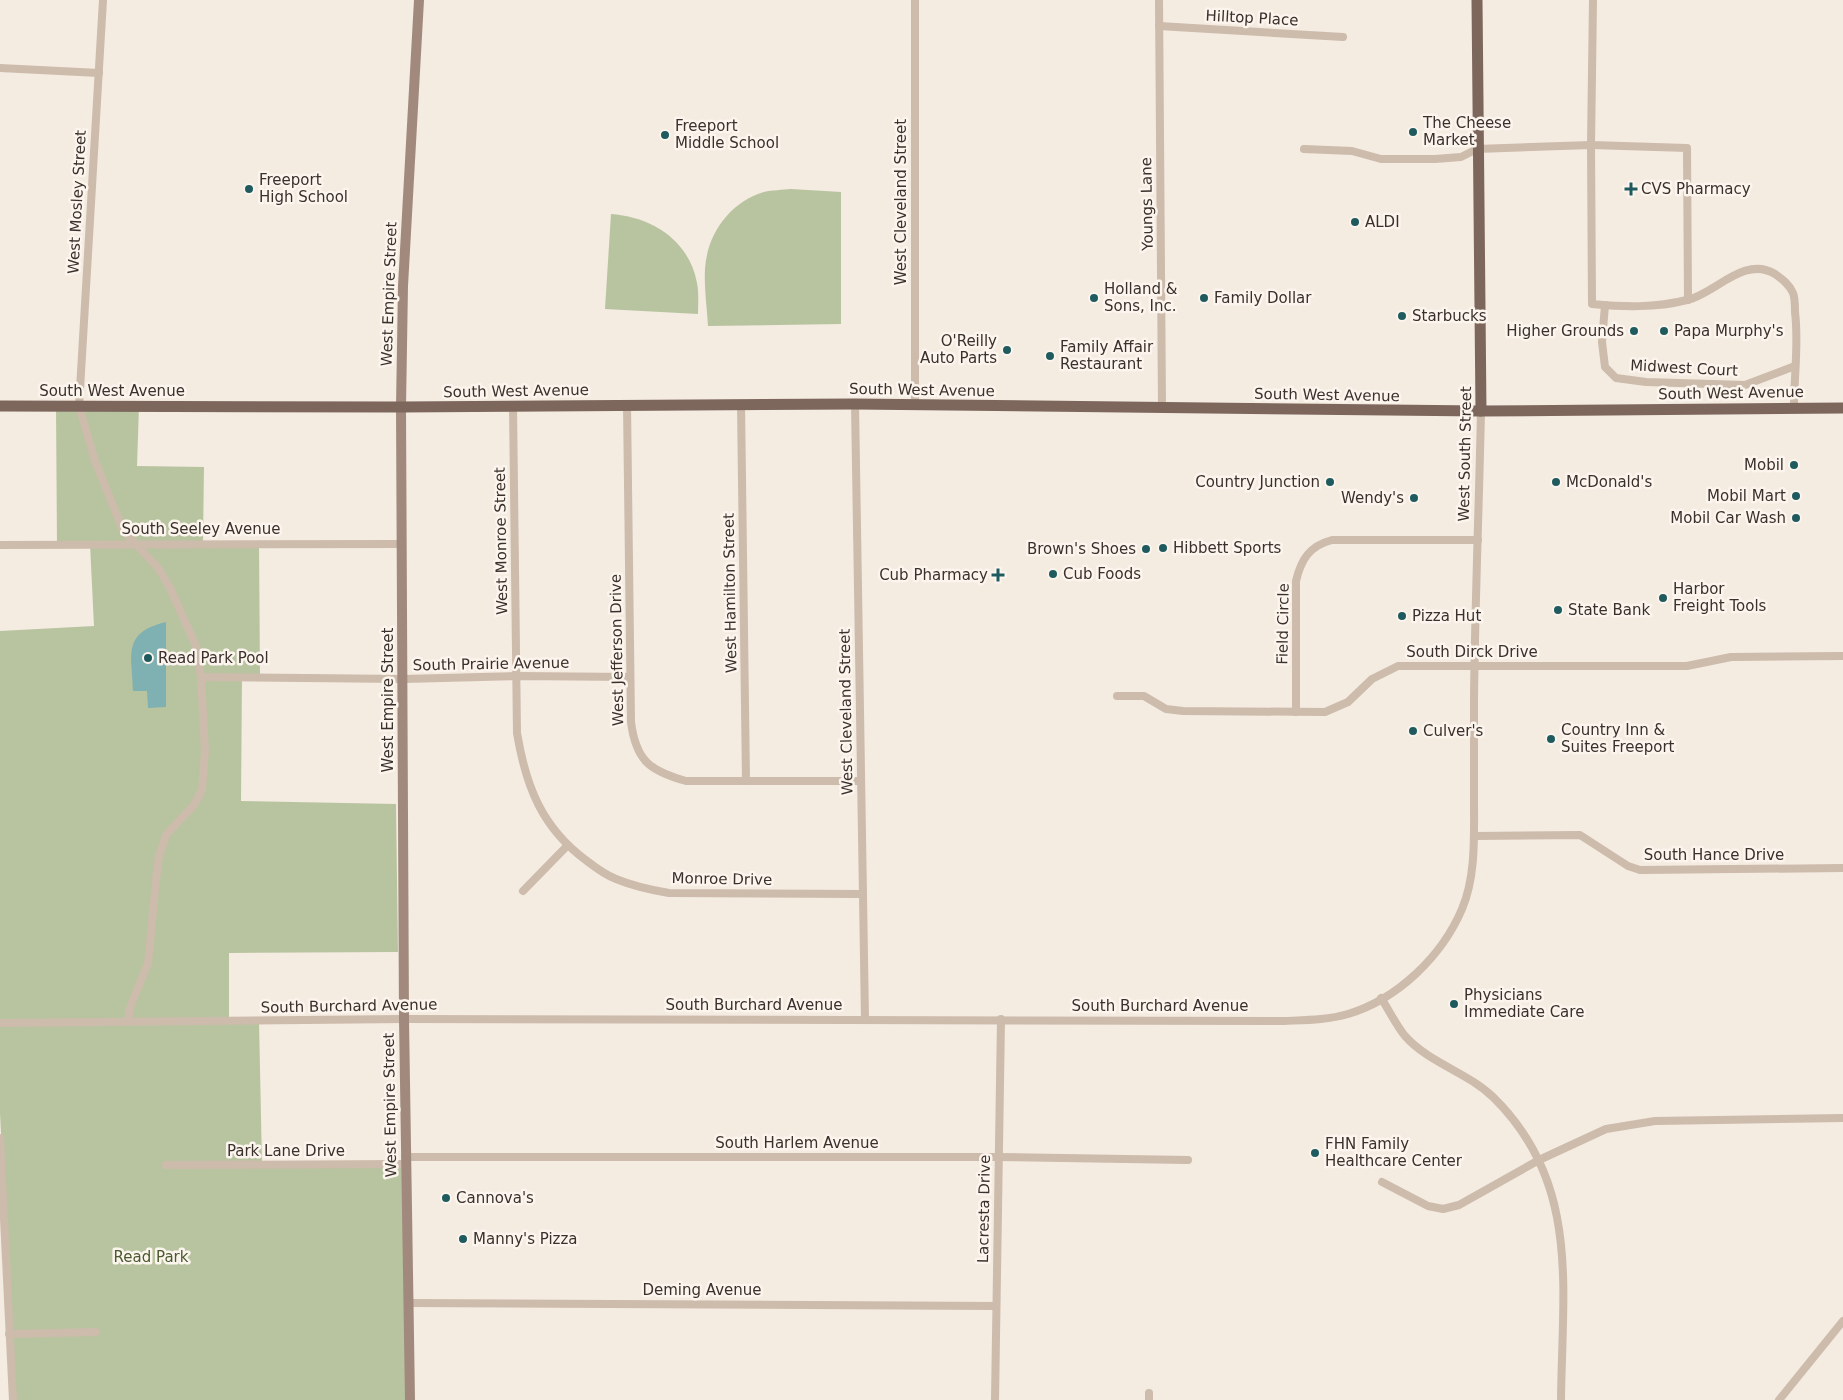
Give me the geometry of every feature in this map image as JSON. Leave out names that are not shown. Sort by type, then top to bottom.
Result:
[{"type":"main road","name":"West Empire Street","points":[[410,1400],[404,1019],[404,679],[401,544],[401,408],[402,286],[419,0]]},
{"type":"main road","name":"West South Street","points":[[1477,0],[1481,411]]},
{"type":"main road","name":"South West Avenue","points":[[0,406],[401,408],[627,404],[855,404],[1481,411],[1843,408]]},
{"type":"street","name":"West Mosley Street","points":[[79,406],[103,0]]},
{"type":"street","name":"West Cleveland Street","points":[[915,0],[915,405]]},
{"type":"street","name":"Youngs Lane","points":[[1158,0],[1162,408]]},
{"type":"street","points":[[1592,0],[1592,304],[1652,306],[1688,300],[1744,272],[1757,269],[1770,271],[1784,280],[1794,294],[1798,348],[1794,366],[1794,407]]},
{"type":"street","name":"Hilltop Place","points":[[1159,26],[1343,37]]},
{"type":"street","points":[[0,68],[99,73]]},
{"type":"street","points":[[1304,149],[1352,151],[1380,159],[1435,160],[1461,157],[1477,149],[1591,146],[1687,148],[1688,300]]},
{"type":"street","name":"Midwest Court","points":[[1605,305],[1602,342],[1604,367],[1616,378],[1646,382],[1745,384],[1794,366]]},
{"type":"street","name":"West Jefferson Drive","points":[[627,404],[631,722],[634,742],[644,762],[662,774],[686,781],[860,781]]},
{"type":"street","name":"West Hamilton Street","points":[[741,404],[746,781]]},
{"type":"street","name":"West Cleveland Street","points":[[855,404],[865,1019]]},
{"type":"street","points":[[79,406],[95,461],[123,530],[158,568],[185,619],[196,646],[201,677],[205,750],[202,790],[194,805],[166,835],[161,852],[148,963],[131,1005],[128,1021]]},
{"type":"street","name":"West Monroe Street","points":[[512,406],[516,676]]},
{"type":"street","name":"West South Street","points":[[1462,908],[1472,864],[1474,836],[1474,666],[1481,411]]},
{"type":"street","name":"Field Circle","points":[[1296,712],[1296,581],[1300,563],[1321,543],[1347,540],[1478,540]]},
{"type":"street","name":"South Seeley Avenue","points":[[0,544],[401,544]]},
{"type":"street","name":"South Dirck Drive","points":[[1118,696],[1144,696],[1166,709],[1183,711],[1325,712],[1348,702],[1372,679],[1398,666],[1687,666],[1731,657],[1843,656]]},
{"type":"street","name":"South Prairie Avenue","points":[[201,677],[404,679],[516,676],[630,677]]},
{"type":"street","name":"Monroe Drive","points":[[516,676],[517,733],[523,768],[534,798],[547,820],[567,846],[615,879],[669,893],[862,894]]},
{"type":"street","name":"South Hance Drive","points":[[1474,836],[1580,836],[1628,866],[1640,870],[1843,868]]},
{"type":"street","points":[[523,891],[567,846]]},
{"type":"street","name":"South Burchard Avenue","points":[[0,1023],[404,1019],[1317,1020],[1349,1014],[1381,998],[1424,967],[1446,941],[1462,908]]},
{"type":"street","points":[[1381,998],[1405,1036],[1417,1047],[1492,1096],[1530,1145],[1539,1160],[1554,1197],[1561,1228],[1560,1400]]},
{"type":"street","name":"Lacresta Drive","points":[[995,1400],[1000,1019]]},
{"type":"street","points":[[1382,1182],[1428,1206],[1443,1209],[1459,1205],[1539,1160],[1606,1129],[1641,1123],[1843,1118]]},
{"type":"street","points":[[0,1138],[12,1400]]},
{"type":"street","name":"South Harlem Avenue","points":[[406,1160],[999,1157],[1188,1160]]},
{"type":"street","name":"Park Lane Drive","points":[[166,1165],[406,1160]]},
{"type":"street","name":"Deming Avenue","points":[[409,1303],[996,1306]]},
{"type":"street","points":[[1778,1400],[1843,1321]]},
{"type":"street","points":[[9,1334],[96,1332]]},
{"type":"street","points":[[0,1349],[10,1349]]},
{"type":"green space","points":[[791,189],[841,192],[841,324],[708,326],[705,269],[710,244],[722,221],[741,203],[752,197],[767,191]]},
{"type":"green space","points":[[611,214],[641,220],[654,226],[677,243],[693,268],[698,287],[698,314],[605,309]]},
{"type":"green space","name":"Read Park","points":[[56,406],[139,406],[137,466],[204,467],[203,543],[259,543],[260,677],[242,677],[241,801],[396,804],[398,952],[229,953],[229,1021],[259,1021],[262,1165],[406,1164],[406,1400],[14,1400],[0,1113],[0,631],[94,626],[90,544],[57,544]]},
{"type":"water","name":"Read Park Pool","points":[[166,622],[166,707],[148,708],[147,691],[133,691],[132,648],[135,640],[141,633]]},
{"type":"place","name":"The Cheese Market","points":[[1413,132]]},
{"type":"place","name":"Freeport Middle School","points":[[665,135]]},
{"type":"place","name":"Freeport High School","points":[[249,189]]},
{"type":"place","name":"CVS Pharmacy","points":[[1631,189]]},
{"type":"place","name":"ALDI","points":[[1355,222]]},
{"type":"place","name":"Holland & Sons, Inc.","points":[[1094,298]]},
{"type":"place","name":"Family Dollar","points":[[1204,298]]},
{"type":"place","name":"Starbucks","points":[[1402,316]]},
{"type":"place","name":"Higher Grounds","points":[[1634,331]]},
{"type":"place","name":"Papa Murphy's","points":[[1664,331]]},
{"type":"place","name":"O'Reilly Auto Parts","points":[[1007,350]]},
{"type":"place","name":"Family Affair Restaurant","points":[[1050,356]]},
{"type":"place","name":"Mobil","points":[[1794,465]]},
{"type":"place","name":"Country Junction","points":[[1330,482]]},
{"type":"place","name":"McDonald's","points":[[1556,482]]},
{"type":"place","name":"Mobil Mart","points":[[1796,496]]},
{"type":"place","name":"Wendy's","points":[[1414,498]]},
{"type":"place","name":"Mobil Car Wash","points":[[1796,518]]},
{"type":"place","name":"Hibbett Sports","points":[[1163,548]]},
{"type":"place","name":"Brown's Shoes","points":[[1146,549]]},
{"type":"place","name":"Cub Foods","points":[[1053,574]]},
{"type":"place","name":"Cub Pharmacy","points":[[998,575]]},
{"type":"place","name":"Harbor Freight Tools","points":[[1663,598]]},
{"type":"place","name":"State Bank","points":[[1558,610]]},
{"type":"place","name":"Pizza Hut","points":[[1402,616]]},
{"type":"place","name":"Read Park Pool","points":[[148,658]]},
{"type":"place","name":"Culver's","points":[[1413,731]]},
{"type":"place","name":"Country Inn & Suites Freeport","points":[[1551,739]]},
{"type":"place","name":"Physicians Immediate Care","points":[[1454,1004]]},
{"type":"place","name":"FHN Family Healthcare Center","points":[[1315,1153]]},
{"type":"place","name":"Cannova's","points":[[446,1198]]},
{"type":"place","name":"Manny's Pizza","points":[[463,1239]]}]
